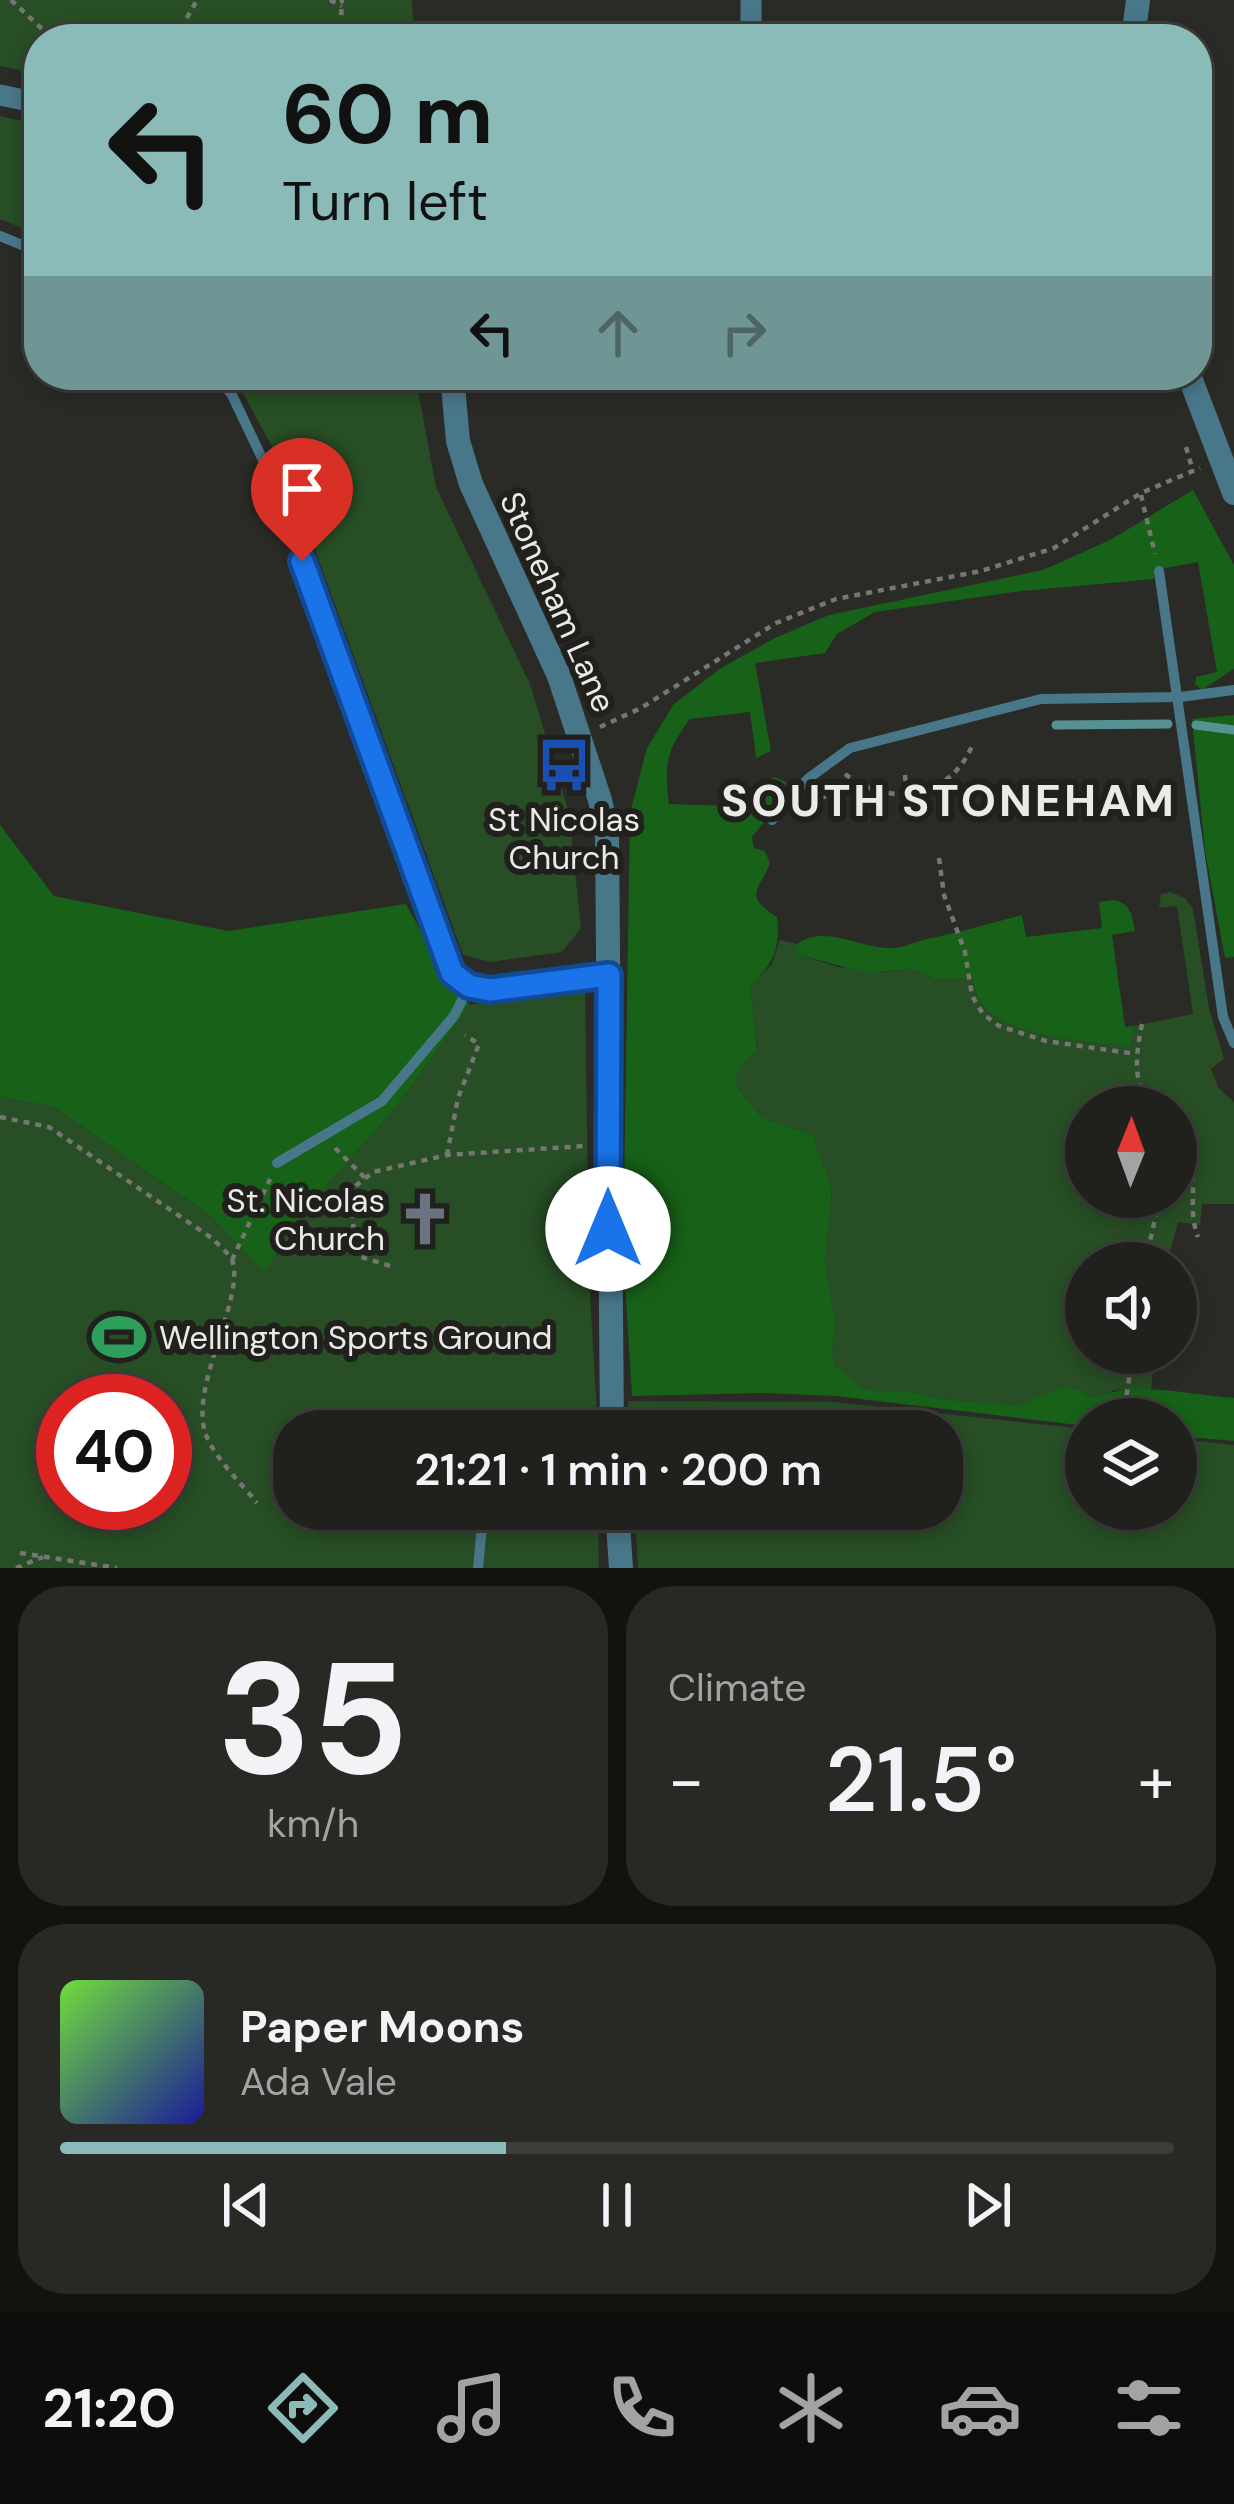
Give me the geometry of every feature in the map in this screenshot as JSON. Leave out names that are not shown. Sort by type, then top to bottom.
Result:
[{"type":"street","name":"Stoneham Lane","points":[[453,390],[458,441],[471,484],[536,620],[580,733],[607,832],[612,1410]]},
{"type":"street","points":[[1195,390],[1234,493]]},
{"type":"street","points":[[618,1530],[621,1568]]},
{"type":"lane","points":[[228,390],[271,477],[452,973],[469,986],[490,990],[609,975]]},
{"type":"lane","points":[[1159,571],[1223,1017],[1234,1043]]},
{"type":"lane","points":[[772,820],[781,806],[850,748],[1041,699],[1180,697],[1234,690]]},
{"type":"lane","points":[[277,1162],[382,1101],[447,1024],[469,986]]},
{"type":"lane","points":[[478,1568],[482,1530]]},
{"type":"path","points":[[11,0],[37,24]]},
{"type":"path","points":[[330,0],[342,3]]},
{"type":"path","name":"Stoneham Lane","points":[[588,731],[641,708],[776,623],[836,599],[981,571],[1054,548],[1141,493],[1193,471]]},
{"type":"path","points":[[1141,493],[1159,571]]},
{"type":"path","points":[[832,762],[878,794],[906,795],[938,786],[954,773],[971,746]]},
{"type":"path","points":[[905,775],[909,822]]},
{"type":"path","points":[[806,802],[846,790],[856,782]]},
{"type":"path","points":[[939,858],[944,895],[965,952],[972,996],[983,1014],[999,1026],[1046,1041],[1136,1054]]},
{"type":"path","points":[[446,1155],[458,1098],[479,1044],[447,1024]]},
{"type":"path","points":[[1140,1086],[1136,1054],[1142,1024]]},
{"type":"path","points":[[0,1117],[49,1127],[213,1239],[232,1260]]},
{"type":"path","points":[[322,1137],[365,1178]]},
{"type":"path","points":[[390,1266],[358,1256],[348,1192],[373,1172],[446,1155],[608,1144]]},
{"type":"path","points":[[256,1503],[207,1437],[202,1412],[232,1290],[232,1260],[277,1162]]},
{"type":"path","points":[[1193,1218],[1198,1238]]},
{"type":"path","points":[[20,1553],[117,1568]]},
{"type":"path","points":[[16,1568],[43,1556]]},
{"type":"green space","points":[[0,0],[412,0],[413,24],[24,24],[24,71],[0,66]]},
{"type":"green space","points":[[0,116],[24,122],[24,229],[0,219]]},
{"type":"green space","points":[[241,390],[418,390],[436,487],[530,684],[569,813],[581,928],[562,952],[490,962],[463,955],[288,476]]},
{"type":"green space","points":[[1193,490],[1234,565],[1234,669],[1202,690],[1195,684],[1196,677],[1217,672],[1198,562],[1155,570],[1154,579],[875,612],[837,634],[825,653],[755,663],[771,751],[756,758],[750,712],[690,719],[671,749],[667,778],[669,804],[732,806],[754,801],[763,781],[775,777],[786,782],[789,791],[752,837],[754,848],[765,851],[770,864],[757,898],[777,917],[778,938],[770,963],[750,986],[757,1049],[741,1066],[735,1084],[761,1117],[812,1135],[832,1187],[825,1264],[836,1323],[835,1366],[865,1390],[910,1391],[940,1399],[1019,1406],[1067,1385],[1094,1398],[1065,1398],[1065,1423],[835,1396],[632,1396],[623,1252],[630,813],[647,748],[674,704],[721,668],[777,637],[829,615],[1043,570],[1110,540]]},
{"type":"green space","points":[[1234,715],[1234,957],[1225,958],[1205,851],[1192,719]]},
{"type":"green space","points":[[0,825],[54,896],[228,931],[406,904],[444,973],[470,1005],[397,1106],[298,1217],[265,1272],[211,1216],[54,1107],[0,1097]]},
{"type":"green space","points":[[1170,892],[1185,898],[1193,909],[1209,1008],[1224,1059],[1211,1069],[1218,1087],[1234,1102],[1234,1204],[1202,1204],[1200,1225],[1178,1222],[1173,1242],[1065,1242],[1065,1374],[1152,1374],[1151,1392],[1115,1390],[1094,1398],[1067,1385],[1020,1407],[910,1391],[865,1390],[848,1380],[835,1366],[832,1350],[836,1323],[825,1264],[832,1187],[812,1135],[761,1117],[735,1084],[741,1066],[757,1048],[750,986],[772,964],[780,940],[797,944],[797,954],[838,967],[882,972],[913,969],[935,979],[973,976],[982,997],[1014,1024],[1060,1037],[1129,1046],[1134,1026],[1193,1014],[1177,906],[1159,908],[1161,894]]},
{"type":"green space","points":[[1113,900],[1127,907],[1135,931],[1112,935],[1125,1027],[1134,1026],[1130,1046],[1050,1036],[1011,1024],[983,1004],[973,977],[935,979],[913,969],[866,973],[796,954],[797,944],[818,936],[892,948],[1022,915],[1026,937],[1102,928],[1099,902]]},
{"type":"green space","points":[[585,985],[589,1276],[597,1410],[273,1410],[273,1530],[598,1530],[599,1568],[0,1568],[0,1097],[54,1107],[211,1216],[265,1271],[298,1217],[397,1106],[470,1005]]},
{"type":"green space","points":[[1145,1389],[1234,1398],[1234,1441],[1197,1438],[1197,1398],[1094,1398]]},
{"type":"green space","points":[[628,1401],[834,1402],[909,1410],[629,1410]]},
{"type":"green space","points":[[963,1416],[1065,1427],[1065,1530],[1197,1530],[1197,1441],[1234,1445],[1234,1568],[638,1568],[636,1530],[963,1530]]},
{"type":"waterway","points":[[1056,725],[1168,724]]},
{"type":"waterway","points":[[1196,725],[1234,730]]},
{"type":"place","name":"St Nicolas Church","points":[[564,765]]},
{"type":"place","name":"St. Nicolas Church","points":[[425,1219]]},
{"type":"place","name":"Wellington Sports Ground","points":[[119,1337]]},
{"type":"district","name":"SOUTH STONEHAM","points":[[949,800]]},
{"type":"route","points":[[302,561],[452,973],[469,986],[490,990],[609,975],[608,1229]]}]
